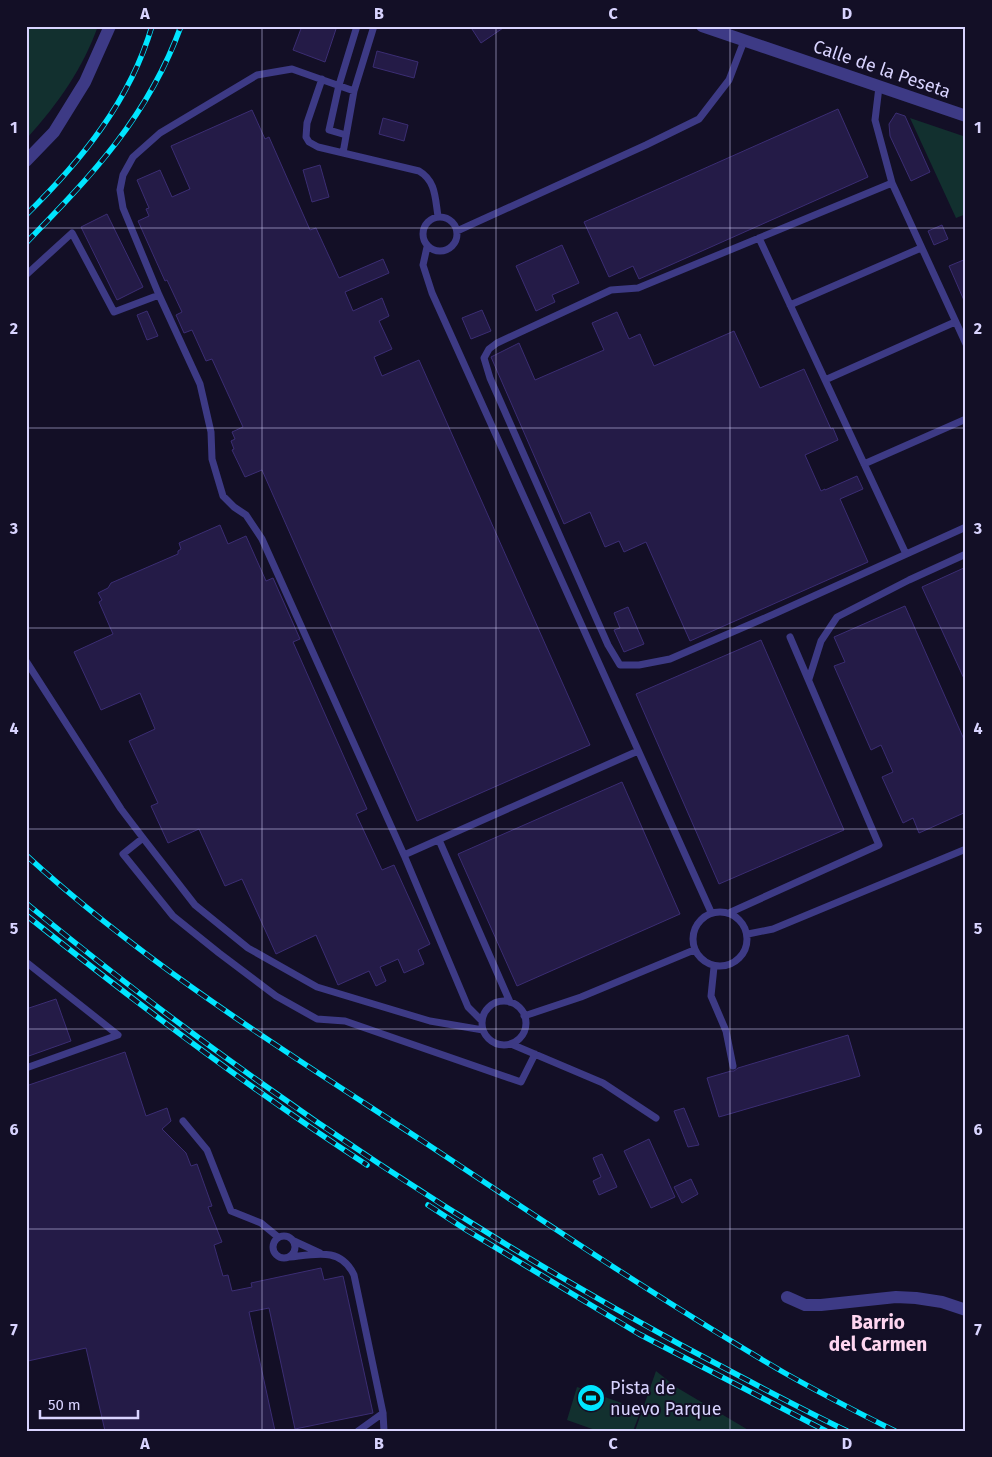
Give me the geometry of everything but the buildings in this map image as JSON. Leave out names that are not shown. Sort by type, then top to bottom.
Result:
[{"type":"street","points":[[26,161],[54,132],[85,82],[110,26]]},
{"type":"street","name":"Calle de la Peseta","points":[[702,26],[966,116]]},
{"type":"street","points":[[786,1297],[805,1305],[896,1297],[916,1298],[942,1302],[966,1310]]},
{"type":"lane","points":[[346,135],[329,130],[338,85],[357,26]]},
{"type":"lane","points":[[343,153],[354,91],[374,26]]},
{"type":"lane","points":[[457,231],[699,119],[729,80],[744,41]]},
{"type":"lane","points":[[354,91],[292,68],[257,75],[160,132],[134,157],[122,175],[120,190],[123,208],[158,295],[200,384],[211,432],[212,459],[223,496],[234,507],[246,514],[262,539],[404,855],[468,1007],[482,1021]]},
{"type":"lane","points":[[322,79],[307,123],[306,137],[309,142],[318,147],[419,170],[427,175],[432,183],[438,216]]},
{"type":"lane","points":[[879,87],[875,120],[892,184],[955,322],[964,334],[966,344]]},
{"type":"lane","points":[[892,184],[638,288],[611,290],[497,343],[489,349],[484,358],[490,378],[608,645],[620,665],[639,665],[670,658],[966,527]]},
{"type":"lane","points":[[438,216],[449,219],[454,223],[457,231],[456,240],[449,249],[438,251],[428,247],[424,242],[422,231],[428,221],[438,216]]},
{"type":"lane","points":[[26,275],[72,233],[114,312],[158,295]]},
{"type":"lane","points":[[759,238],[906,554]]},
{"type":"lane","points":[[428,247],[423,265],[432,293],[711,912]]},
{"type":"lane","points":[[790,306],[922,248]]},
{"type":"lane","points":[[825,380],[955,322]]},
{"type":"lane","points":[[864,464],[966,419]]},
{"type":"lane","points":[[809,679],[822,640],[837,617],[909,580],[966,554]]},
{"type":"lane","points":[[731,912],[745,925],[748,934],[744,954],[732,964],[714,967],[703,962],[694,950],[692,931],[699,920],[711,912],[731,912],[878,845],[790,637]]},
{"type":"lane","points":[[26,662],[121,809],[195,905],[248,948],[317,987],[430,1021],[483,1030]]},
{"type":"lane","points":[[404,855],[638,751]]},
{"type":"lane","points":[[143,838],[123,854],[174,916],[276,996],[317,1019],[345,1021],[521,1082],[536,1054]]},
{"type":"lane","points":[[440,840],[510,1002],[520,1009],[524,1016],[526,1025],[518,1040],[511,1044],[502,1045],[494,1043],[487,1038],[483,1030],[482,1021],[484,1013],[497,1002],[510,1002]]},
{"type":"lane","points":[[748,934],[773,929],[966,850]]},
{"type":"lane","points":[[524,1016],[580,997],[694,950]]},
{"type":"lane","points":[[26,962],[118,1035],[26,1068]]},
{"type":"lane","points":[[714,967],[711,996],[726,1031],[733,1066]]},
{"type":"lane","points":[[511,1044],[603,1083],[656,1118]]},
{"type":"lane","points":[[183,1121],[207,1150],[231,1211],[261,1223],[278,1237]]},
{"type":"lane","points":[[322,1254],[281,1258],[274,1252],[273,1244],[278,1237],[287,1235],[294,1241],[322,1254],[340,1258],[350,1268],[354,1275],[383,1413],[384,1431]]},
{"type":"lane","points":[[290,1256],[295,1250],[294,1241]]},
{"type":"lane","points":[[358,1431],[383,1413]]},
{"type":"green space","points":[[26,26],[98,26],[85,56],[69,85],[28,137],[26,133]]},
{"type":"green space","points":[[910,118],[966,137],[966,214],[956,218]]},
{"type":"green space","points":[[656,1371],[676,1387],[750,1431],[635,1431]]},
{"type":"green space","name":"Pista de nuevo Parque","points":[[577,1387],[641,1410],[633,1431],[598,1431],[567,1420]]},
{"type":"railway","points":[[26,215],[66,173],[117,105],[143,53],[152,26]]},
{"type":"railway","points":[[26,243],[95,168],[135,117],[168,59],[181,26]]},
{"type":"railway","points":[[26,855],[119,933],[268,1040],[600,1259],[691,1316],[783,1372],[895,1431]]},
{"type":"railway","points":[[26,903],[182,1025],[343,1140],[426,1194],[595,1297],[784,1400],[847,1431]]},
{"type":"railway","points":[[26,915],[194,1044],[279,1106],[367,1165]]},
{"type":"railway","points":[[428,1205],[639,1334],[826,1431]]},
{"type":"place","name":"Pista de nuevo Parque","points":[[591,1398]]},
{"type":"district","name":"Barrio del Carmen","points":[[878,1333]]}]
